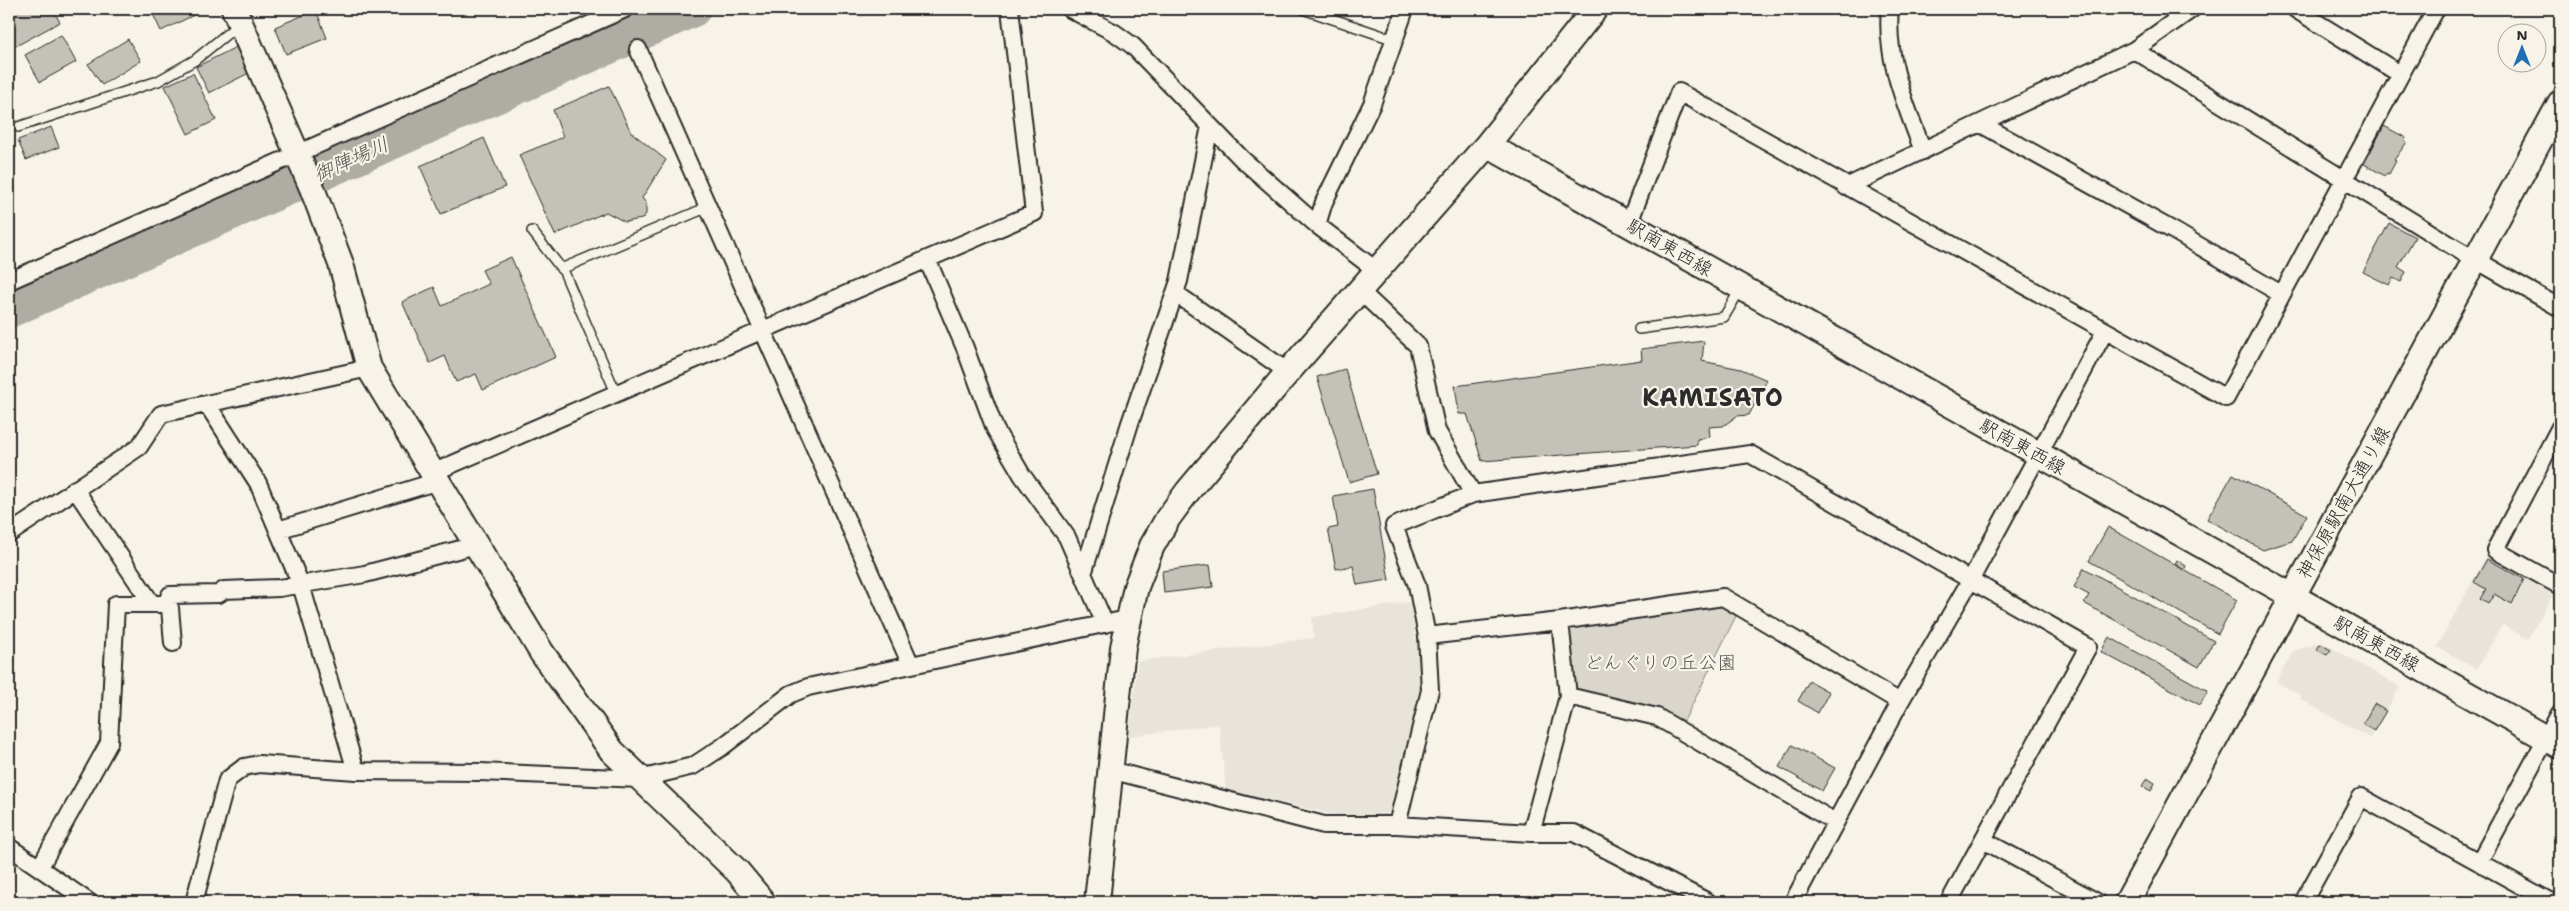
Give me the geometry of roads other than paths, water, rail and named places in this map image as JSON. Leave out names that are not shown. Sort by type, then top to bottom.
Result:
[{"type":"street","points":[[9,281],[626,9]]},
{"type":"street","points":[[278,530],[435,477],[616,393],[1034,213],[1010,9]]},
{"type":"street","points":[[1070,9],[1115,33],[1133,46],[1242,159],[1316,225],[1377,271]]},
{"type":"street","points":[[1316,225],[1324,202],[1372,104],[1405,9]]},
{"type":"street","points":[[1097,902],[1110,770],[1116,622],[1152,546],[1168,518],[1188,491],[1288,372],[1487,145],[1596,9]]},
{"type":"street","points":[[1890,9],[1888,24],[1896,77],[1923,151]]},
{"type":"street","points":[[1846,187],[2134,50],[2192,9]]},
{"type":"street","points":[[2295,9],[2400,74]]},
{"type":"street","points":[[1629,223],[1679,92],[2226,398],[2436,9]]},
{"type":"street","points":[[237,16],[312,188],[341,264],[369,368],[542,653],[612,751],[738,872],[763,902]]},
{"type":"street","points":[[638,49],[911,665]]},
{"type":"street","points":[[2134,50],[2475,260],[2560,308]]},
{"type":"street","name":"神保原駅南大通り線","points":[[2127,902],[2560,103]]},
{"type":"street","points":[[1981,124],[2174,231],[2281,294]]},
{"type":"street","points":[[1083,574],[1130,423],[1174,293],[1210,126]]},
{"type":"street","name":"駅南東西線","points":[[1487,145],[2553,742]]},
{"type":"street","points":[[927,259],[965,348],[995,429],[1022,475],[1067,537],[1083,574],[1116,622]]},
{"type":"street","points":[[1360,291],[1418,346],[1437,431],[1473,494]]},
{"type":"street","points":[[1174,293],[1288,372]]},
{"type":"street","points":[[1793,902],[1900,702],[1970,581],[2105,331]]},
{"type":"street","points":[[9,534],[139,447],[160,414],[369,368]]},
{"type":"street","points":[[207,404],[258,483],[301,584],[356,771]]},
{"type":"street","points":[[2560,427],[2554,453],[2496,550],[2560,586]]},
{"type":"street","points":[[1397,825],[1430,690],[1427,636],[1417,585],[1394,526],[1473,494],[1750,454],[2088,647],[1949,902]]},
{"type":"street","points":[[75,489],[159,604]]},
{"type":"street","points":[[159,604],[170,595],[219,594],[224,590],[279,588],[365,574],[476,545]]},
{"type":"street","points":[[1427,636],[1560,621],[1723,597],[1900,702]]},
{"type":"street","points":[[40,868],[109,743],[116,604],[159,604],[170,608],[173,643]]},
{"type":"street","points":[[1531,834],[1568,696],[1560,621]]},
{"type":"street","points":[[194,902],[198,896],[227,780],[244,767],[259,764],[356,771],[480,772],[640,779],[693,766],[722,747],[791,694],[808,687],[1116,622]]},
{"type":"street","points":[[1568,696],[1657,717],[1835,822]]},
{"type":"street","points":[[2479,862],[2553,742],[2560,713]]},
{"type":"street","points":[[1110,770],[1324,825],[1397,825],[1531,834],[1574,834],[1682,895],[1708,902]]},
{"type":"street","points":[[2303,902],[2361,797],[2551,902]]},
{"type":"street","points":[[1983,840],[2097,902]]},
{"type":"street","points":[[9,847],[89,902]]},
{"type":"lane","points":[[1303,9],[1395,40]]},
{"type":"lane","points":[[18,127],[158,81],[195,60],[237,16]]},
{"type":"lane","points":[[561,269],[708,207]]},
{"type":"lane","points":[[532,231],[561,269],[616,393]]},
{"type":"lane","points":[[1639,329],[1724,317],[1741,287]]},
{"type":"waterway","name":"御陣場川","points":[[9,310],[693,9]]},
{"type":"district","name":"KAMISATO","points":[[1713,398]]},
{"type":"park label","name":"どんぐりの丘公園","points":[[1660,662]]}]
